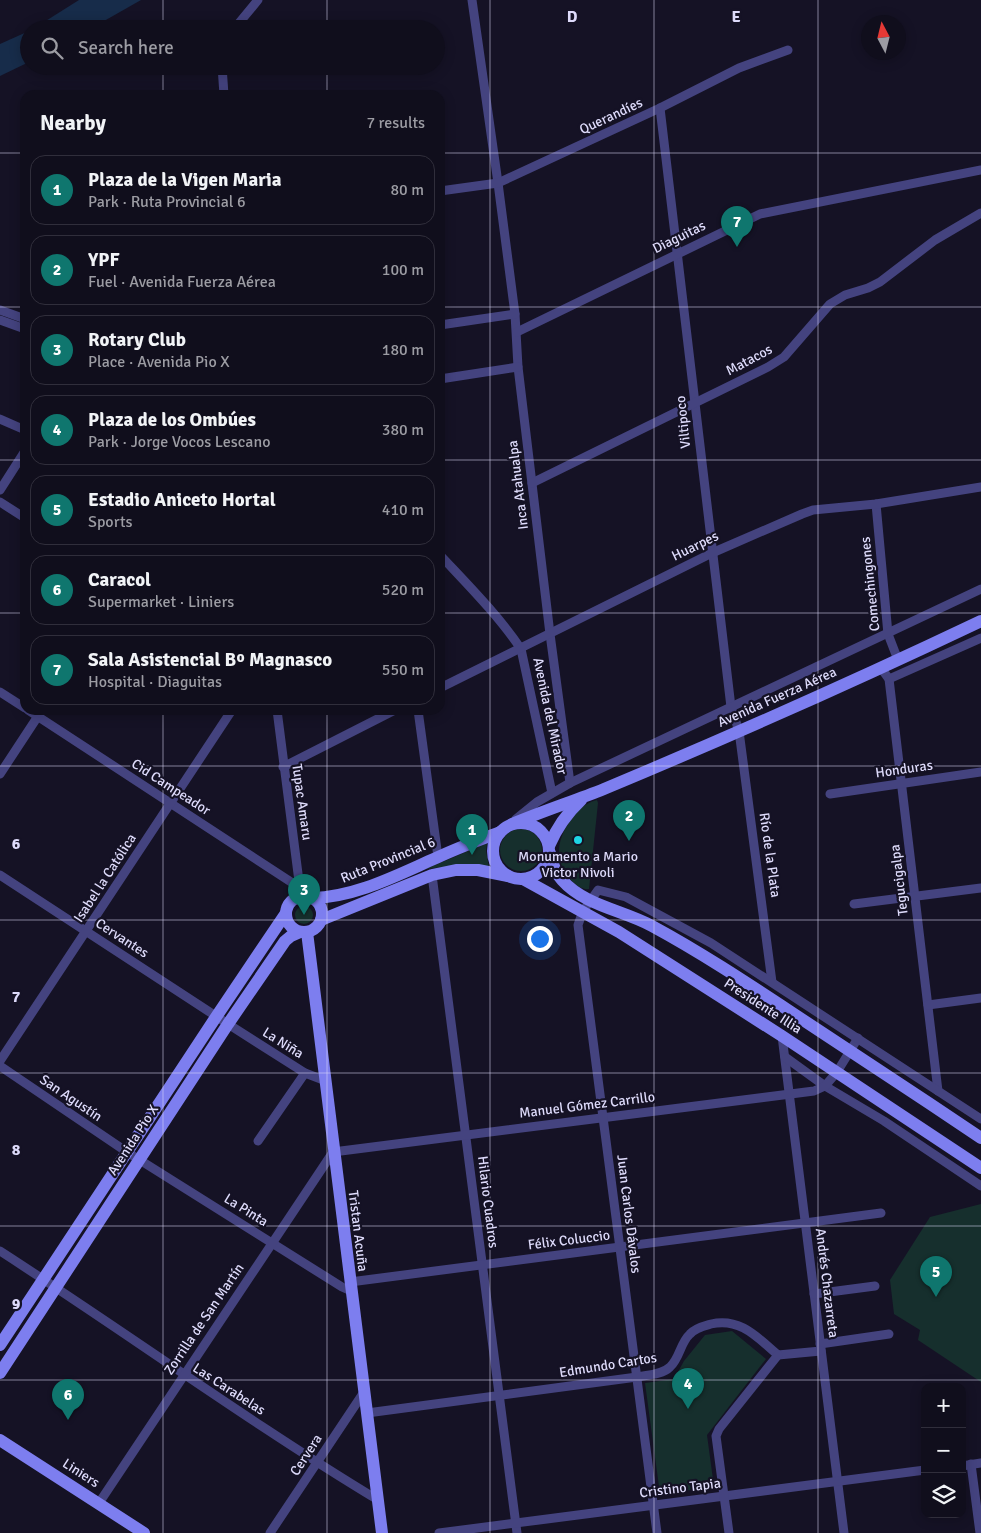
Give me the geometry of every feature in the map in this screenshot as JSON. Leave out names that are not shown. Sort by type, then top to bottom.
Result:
[{"type":"main road","name":"Avenida Fuerza Aérea","points":[[507,827],[584,797],[882,668],[981,621]]},
{"type":"main road","points":[[322,920],[321,907],[304,893],[291,902],[286,914],[288,923],[292,927],[304,932],[316,928],[322,920],[432,875],[456,870],[478,870],[523,879],[538,874],[544,868],[556,829],[565,815],[584,797]]},
{"type":"main road","points":[[508,876],[501,871],[493,856],[493,847],[507,827],[528,823],[536,826],[547,838],[550,849]]},
{"type":"main road","name":"Ruta Provincial 6","points":[[304,893],[328,898],[358,890],[384,881],[507,827]]},
{"type":"main road","name":"Presidente Illia","points":[[550,849],[553,864],[560,879],[571,888],[586,906],[619,932],[782,1036],[981,1168]]},
{"type":"main road","name":"Presidente Illia","points":[[523,879],[586,906],[645,922],[666,933],[766,996],[981,1138]]},
{"type":"main road","name":"Avenida Pio X","points":[[0,1345],[286,914]]},
{"type":"main road","name":"Avenida Pio X","points":[[0,1373],[228,1024],[285,941],[291,936],[304,932]]},
{"type":"main road","name":"Tristan Acuña","points":[[304,932],[326,1081],[333,1152],[382,1533]]},
{"type":"main road","name":"Liniers","points":[[0,1440],[144,1533]]},
{"type":"street","points":[[241,20],[258,0]]},
{"type":"street","name":"Inca Atahualpa","points":[[472,0],[515,314],[518,367],[570,783]]},
{"type":"street","name":"Querandíes","points":[[445,191],[498,183],[660,108],[739,68],[788,50]]},
{"type":"street","points":[[223,75],[224,90]]},
{"type":"street","name":"Viltipoco","points":[[660,108],[731,707],[739,730]]},
{"type":"street","name":"Diaguitas","points":[[516,332],[677,253],[766,212],[981,170]]},
{"type":"street","name":"Matacos","points":[[532,483],[768,367],[784,357],[830,304],[845,295],[880,282],[935,240],[981,213]]},
{"type":"street","points":[[0,310],[20,317]]},
{"type":"street","points":[[445,324],[515,314]]},
{"type":"street","points":[[0,320],[20,327]]},
{"type":"street","points":[[445,377],[518,367]]},
{"type":"street","points":[[0,419],[20,428]]},
{"type":"street","points":[[0,490],[20,459]]},
{"type":"street","name":"Huarpes","points":[[445,686],[712,553],[802,514],[814,510],[876,504],[981,487]]},
{"type":"street","points":[[0,502],[20,515]]},
{"type":"street","name":"Comechingones","points":[[876,504],[888,634],[898,660]]},
{"type":"street","name":"Avenida del Mirador","points":[[445,560],[508,629],[521,649],[552,793]]},
{"type":"street","points":[[507,827],[537,802],[570,783],[981,589]]},
{"type":"street","points":[[889,678],[981,638]]},
{"type":"street","name":"Tegucigalpa","points":[[882,668],[889,678],[938,1091]]},
{"type":"street","points":[[0,692],[20,705]]},
{"type":"street","points":[[0,774],[39,715]]},
{"type":"street","name":"Cid Campeador","points":[[43,715],[170,803],[291,882],[304,893]]},
{"type":"street","name":"Isabel la Católica","points":[[0,1061],[229,715]]},
{"type":"street","name":"Tupac Amaru","points":[[278,715],[283,767],[304,893]]},
{"type":"street","points":[[283,767],[385,715]]},
{"type":"street","points":[[419,715],[438,857]]},
{"type":"street","name":"Río de la Plata","points":[[739,730],[772,982]]},
{"type":"street","name":"Honduras","points":[[830,794],[981,772]]},
{"type":"street","name":"Cervantes","points":[[0,875],[228,1024]]},
{"type":"street","name":"Hilario Cuadros","points":[[432,875],[517,1533]]},
{"type":"street","points":[[854,904],[981,888]]},
{"type":"street","points":[[586,906],[598,890],[626,897],[711,943],[981,1119]]},
{"type":"street","name":"Juan Carlos Dávalos","points":[[586,906],[578,925],[657,1533]]},
{"type":"street","points":[[928,1005],[981,998]]},
{"type":"street","name":"La Niña","points":[[228,1024],[304,1073],[326,1081]]},
{"type":"street","name":"Andrés Chazarreta","points":[[782,1036],[844,1533]]},
{"type":"street","points":[[826,1086],[858,1038]]},
{"type":"street","points":[[785,1057],[826,1086],[884,1121],[981,1186]]},
{"type":"street","name":"San Agustín","points":[[0,1066],[127,1152]]},
{"type":"street","points":[[258,1142],[304,1073]]},
{"type":"street","name":"Manuel Gómez Carrillo","points":[[333,1152],[814,1091],[826,1086]]},
{"type":"street","points":[[971,1113],[981,1111]]},
{"type":"street","name":"La Pinta","points":[[127,1152],[342,1287],[350,1286]]},
{"type":"street","name":"Zorrilla de San Martín","points":[[99,1503],[333,1152]]},
{"type":"street","name":"Félix Coluccio","points":[[350,1286],[483,1266],[880,1213]]},
{"type":"street","name":"Las Carabelas","points":[[0,1250],[317,1463],[378,1500]]},
{"type":"street","points":[[814,1294],[875,1286]]},
{"type":"street","name":"Edmundo Cartos","points":[[367,1413],[663,1372],[670,1367],[690,1334],[702,1327],[718,1322],[733,1323],[744,1327],[778,1355]]},
{"type":"street","points":[[729,1533],[716,1436],[719,1429],[778,1355],[888,1334]]},
{"type":"street","name":"Cervera","points":[[270,1533],[364,1392]]},
{"type":"street","points":[[980,1530],[966,1465],[981,1463]]},
{"type":"street","name":"Cristino Tapia","points":[[439,1533],[921,1471]]},
{"type":"green space","points":[[597,800],[589,889],[586,889],[577,886],[566,874],[559,851],[562,836],[570,821],[581,808]]},
{"type":"green space","points":[[525,829],[533,832],[539,838],[542,850],[539,862],[533,868],[517,871],[509,868],[503,862],[500,846],[503,838],[509,832]]},
{"type":"green space","points":[[487,843],[486,851],[489,867],[426,869]]},
{"type":"green space","points":[[304,906],[310,909],[313,915],[310,921],[304,924],[298,921],[295,915],[298,909]]},
{"type":"green space","points":[[981,1204],[981,1382],[918,1340],[920,1330],[894,1314],[890,1280],[930,1217]]},
{"type":"green space","points":[[732,1331],[766,1359],[707,1435],[714,1487],[660,1494],[645,1383],[674,1379],[684,1361],[705,1335]]},
{"type":"water","points":[[79,0],[141,0],[106,20],[47,20]]},
{"type":"water","points":[[20,35],[20,66],[0,76],[0,44]]},
{"type":"place","name":"Sala Asistencial Bº Magnasco","points":[[737,247]]},
{"type":"place","name":"Monumento a Mario Victor Nivoli","points":[[578,840]]},
{"type":"place","name":"YPF","points":[[629,841]]},
{"type":"place","name":"Plaza de la Vigen Maria","points":[[472,855]]},
{"type":"place","name":"Rotary Club","points":[[304,915]]},
{"type":"place","name":"Estadio Aniceto Hortal","points":[[936,1297]]},
{"type":"place","name":"Plaza de los Ombúes","points":[[688,1409]]},
{"type":"place","name":"Caracol","points":[[68,1420]]}]
